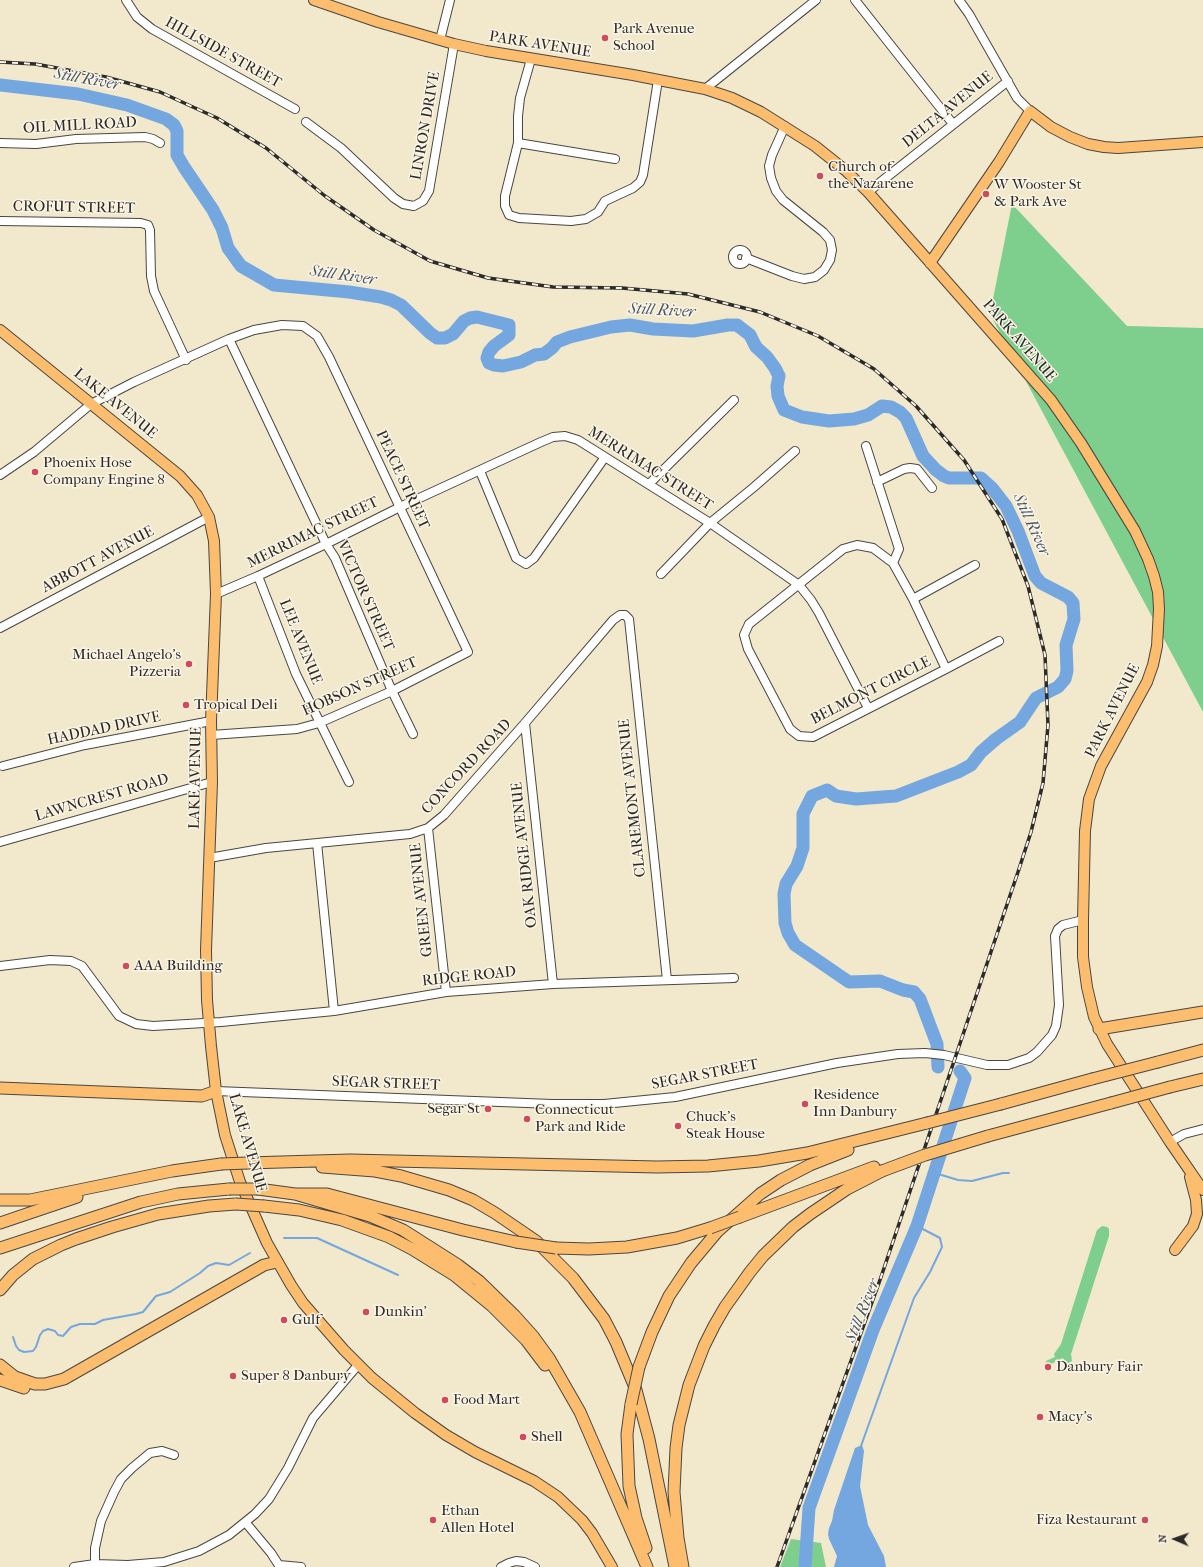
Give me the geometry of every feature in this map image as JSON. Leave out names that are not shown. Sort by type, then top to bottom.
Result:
[{"type":"highway","points":[[1099,1029],[1203,1012]]},
{"type":"highway","points":[[654,1567],[636,1518],[629,1486],[627,1440],[631,1404],[639,1367],[660,1314],[680,1278],[704,1247],[733,1217],[760,1194],[800,1169],[888,1135],[927,1123],[1158,1062],[1203,1052]]},
{"type":"highway","points":[[0,1248],[141,1202],[178,1194],[229,1189],[258,1189],[296,1194],[327,1194],[463,1230],[516,1242],[556,1248],[589,1249],[640,1245],[677,1238],[710,1228],[882,1167],[988,1136],[1203,1079]]},
{"type":"highway","points":[[0,1081],[203,1088],[216,1091]]},
{"type":"highway","points":[[1170,1087],[1203,1082]]},
{"type":"highway","points":[[0,1088],[202,1096],[216,1091]]},
{"type":"highway","points":[[0,1200],[30,1200],[197,1166],[221,1164],[350,1160],[682,1167],[733,1164],[783,1157],[832,1148],[888,1135]]},
{"type":"highway","points":[[247,1163],[375,1172],[424,1182],[472,1200],[495,1212],[536,1241],[555,1258],[589,1297],[604,1319],[627,1365],[643,1415],[675,1567]]},
{"type":"highway","points":[[683,1567],[678,1538],[674,1492],[676,1448],[679,1425],[689,1384],[704,1346],[725,1307],[763,1256],[788,1232],[829,1200],[882,1167]]},
{"type":"highway","points":[[0,1223],[98,1190],[147,1176]]},
{"type":"highway","points":[[296,1194],[363,1214],[403,1230],[458,1265],[479,1281],[515,1316],[533,1336],[549,1358],[580,1412],[647,1567]]},
{"type":"highway","points":[[0,1290],[13,1275],[33,1259],[76,1239],[158,1214],[209,1206],[236,1204],[264,1206],[321,1214],[372,1230],[389,1237],[428,1258],[474,1291],[509,1322],[543,1362],[576,1412],[604,1469]]},
{"type":"highway","points":[[0,1365],[15,1377],[35,1384],[49,1383],[64,1379],[264,1266],[277,1262]]},
{"type":"highway","points":[[0,1380],[34,1390],[45,1390],[66,1385],[268,1271],[277,1262]]},
{"type":"main road","name":"PARK AVENUE","points":[[314,0],[378,22],[454,44],[705,89],[761,112],[815,146],[839,165],[868,192],[1034,380],[1067,422],[1135,531],[1148,559],[1158,592],[1159,628],[1153,665],[1138,700],[1101,766],[1089,799],[1085,831],[1082,920],[1083,957],[1087,987],[1094,1017],[1099,1029],[1133,1086],[1186,1166]]},
{"type":"main road","points":[[930,263],[999,162],[1030,111],[1070,137],[1088,144],[1118,148],[1203,142]]},
{"type":"main road","name":"LAKE AVENUE","points":[[0,330],[180,476],[197,495],[209,517],[214,541],[216,594],[211,721],[212,782],[206,950],[209,1023],[216,1091],[225,1135],[240,1182],[258,1224],[277,1262],[303,1303],[358,1365],[401,1402],[446,1435],[475,1452],[534,1481],[558,1497],[582,1520],[592,1533],[612,1567]]},
{"type":"main road","points":[[1186,1166],[1203,1190]]},
{"type":"main road","points":[[1175,1250],[1193,1226],[1197,1214],[1194,1190],[1186,1166]]},
{"type":"street","name":"HILLSIDE STREET","points":[[126,0],[136,17],[152,29],[294,109]]},
{"type":"street","points":[[440,40],[450,0]]},
{"type":"street","points":[[705,89],[816,0]]},
{"type":"street","points":[[855,0],[953,124]]},
{"type":"street","points":[[959,0],[969,14],[1017,98],[1030,111]]},
{"type":"street","name":"LINRON DRIVE","points":[[306,122],[341,148],[394,198],[403,204],[414,206],[423,201],[428,191],[454,44]]},
{"type":"street","points":[[531,59],[520,98],[518,143],[505,196],[505,206],[509,215],[519,218],[571,221],[586,219],[598,212],[605,202],[633,188],[640,182],[643,175],[658,80]]},
{"type":"street","name":"DELTA AVENUE","points":[[868,192],[1008,80]]},
{"type":"street","points":[[746,258],[792,276],[804,279],[815,277],[824,270],[830,260],[832,250],[830,240],[823,232],[783,200],[776,191],[770,178],[769,166],[772,155],[785,126]]},
{"type":"street","name":"OIL MILL ROAD","points":[[0,143],[36,144],[76,139],[145,137],[160,143]]},
{"type":"street","points":[[518,143],[616,159]]},
{"type":"street","name":"CROFUT STREET","points":[[0,221],[141,223],[148,225],[150,230],[151,276],[154,291],[186,360]]},
{"type":"street","name":"PEACE STREET","points":[[229,339],[261,328],[282,325],[303,326],[317,336],[329,357],[468,652]]},
{"type":"street","points":[[0,475],[34,452],[91,404],[134,382],[186,360],[229,339]]},
{"type":"street","name":"VICTOR STREET","points":[[229,339],[326,544],[335,558],[392,691],[413,734]]},
{"type":"street","points":[[649,484],[734,400]]},
{"type":"street","name":"MERRIMAC STREET","points":[[216,594],[258,576],[400,507],[553,437],[566,436],[578,440],[710,522],[798,585],[811,600],[819,613],[868,708]]},
{"type":"street","points":[[866,446],[899,549],[894,563]]},
{"type":"street","points":[[661,574],[710,522],[754,487],[795,450]]},
{"type":"street","points":[[480,471],[516,558],[526,564],[534,558],[605,457]]},
{"type":"street","points":[[877,482],[904,468],[910,468],[917,469],[932,488]]},
{"type":"street","name":"ABBOTT AVENUE","points":[[0,628],[209,517]]},
{"type":"street","name":"BELMONT CIRCLE","points":[[946,669],[913,599],[894,563],[873,548],[857,545],[843,549],[749,624],[744,635],[748,649],[790,728],[799,736],[813,737],[946,669],[999,641]]},
{"type":"street","points":[[913,599],[975,565]]},
{"type":"street","name":"LEE AVENUE","points":[[258,576],[296,674],[349,782]]},
{"type":"street","name":"CONCORD ROAD","points":[[209,858],[266,848],[410,834],[428,828],[444,815],[613,620],[620,615],[625,615]]},
{"type":"street","name":"CLAREMONT AVENUE","points":[[625,615],[629,619],[667,980]]},
{"type":"street","name":"HOBSON STREET","points":[[211,735],[297,729],[319,723],[392,691],[468,652]]},
{"type":"street","name":"HADDAD DRIVE","points":[[3,766],[85,745],[211,721]]},
{"type":"street","name":"OAK RIDGE AVENUE","points":[[525,723],[553,984]]},
{"type":"street","name":"LAWNCREST ROAD","points":[[0,842],[212,782]]},
{"type":"street","name":"GREEN AVENUE","points":[[428,828],[446,992]]},
{"type":"street","points":[[317,843],[334,1011]]},
{"type":"street","name":"SEGAR STREET","points":[[216,1091],[552,1104],[604,1104],[675,1097],[866,1058],[902,1054],[925,1053],[944,1055],[998,1066],[1029,1058],[1037,1052],[1052,1035],[1056,1026],[1059,1005],[1055,936],[1058,929],[1063,925],[1082,920]]},
{"type":"street","name":"RIDGE ROAD","points":[[0,966],[50,960],[71,961],[82,966],[120,1016],[136,1024],[153,1026],[209,1023],[334,1011],[446,992],[553,984],[734,978]]},
{"type":"street","points":[[1170,1142],[1184,1134],[1203,1129]]},
{"type":"street","points":[[74,1567],[95,1564],[146,1564],[183,1557],[217,1543],[246,1523],[269,1500],[279,1485],[313,1418],[358,1365]]},
{"type":"street","points":[[95,1564],[95,1548],[101,1521],[114,1492],[122,1479],[132,1468],[150,1453],[162,1450],[174,1454]]},
{"type":"street","points":[[246,1523],[280,1566],[301,1567]]},
{"type":"street","points":[[501,1567],[516,1561],[524,1562],[535,1567]]},
{"type":"green space","points":[[1012,204],[1127,326],[1203,328],[1203,712],[990,314]]},
{"type":"green space","points":[[1102,1226],[1109,1229],[1109,1236],[1071,1354],[1072,1361],[1067,1364],[1063,1358],[1047,1366],[1046,1361],[1055,1357],[1054,1354],[1061,1344],[1097,1230]]},
{"type":"green space","points":[[791,1539],[821,1543],[826,1567],[780,1567]]},
{"type":"water","points":[[862,1445],[864,1451],[860,1486],[868,1525],[884,1556],[886,1567],[834,1567],[837,1556],[829,1539],[829,1528],[855,1448]]},
{"type":"waterway","name":"Still River","points":[[0,85],[78,94],[127,105],[166,119],[174,125],[177,131],[177,155],[213,210],[222,228],[228,248],[241,266],[274,285],[349,292],[391,300],[401,305],[437,338],[445,338],[453,334],[464,321],[470,318],[477,317],[509,325],[509,335],[494,346],[489,352],[487,358],[489,363],[503,366],[521,362],[535,355],[544,354],[557,342],[570,337],[611,327],[630,325],[653,329],[693,331],[728,325],[737,325],[750,335],[756,347],[767,357],[775,368],[779,376],[777,386],[778,396],[784,410],[802,417],[829,421],[854,419],[868,415],[882,406],[891,407],[900,412],[906,418],[923,456],[936,470],[949,478],[981,478],[992,488],[1006,506],[1018,531],[1035,576],[1041,583],[1068,597],[1073,603],[1074,619],[1066,645],[1067,671],[1065,679],[1058,687],[1036,698],[1020,722],[981,752],[971,765],[958,772],[896,796],[856,799],[836,796],[827,790],[812,796],[803,814],[803,848],[797,866],[786,884],[784,894],[785,923],[788,933],[795,945],[849,982],[880,981],[903,990],[914,992],[920,999],[937,1044],[938,1067]]},
{"type":"waterway","name":"Still River","points":[[805,1567],[809,1508],[873,1330],[917,1226],[965,1078],[960,1071]]},
{"type":"waterway","points":[[935,1173],[958,1180],[972,1181],[1003,1173],[1009,1173]]},
{"type":"waterway","points":[[861,1446],[914,1298],[930,1272],[942,1247],[940,1238],[917,1226]]},
{"type":"waterway","points":[[284,1238],[317,1238],[398,1275]]},
{"type":"waterway","points":[[13,1337],[19,1350],[24,1352],[33,1351],[43,1331],[48,1329],[55,1331],[58,1335],[63,1336],[71,1327],[80,1324],[95,1324],[103,1320],[143,1312],[156,1296],[170,1292],[200,1273],[208,1266],[216,1263],[229,1265],[250,1253]]},
{"type":"railway","points":[[0,62],[35,64],[106,77],[160,92],[217,118],[266,148],[325,196],[374,230],[430,261],[488,278],[553,287],[622,288],[688,294],[760,312],[818,336],[874,369],[916,406],[964,460],[1002,519],[1028,586],[1045,655],[1048,725],[1043,783],[1031,832],[1018,872],[880,1280],[777,1567]]},
{"type":"place","name":"Park Avenue School","points":[[605,38]]},
{"type":"place","name":"Church of the Nazarene","points":[[820,176]]},
{"type":"place","name":"W Wooster St & Park Ave","points":[[986,194]]},
{"type":"place","name":"Phoenix Hose Company Engine 8","points":[[35,472]]},
{"type":"place","name":"Michael Angelo's Pizzeria","points":[[189,664]]},
{"type":"place","name":"Tropical Deli","points":[[186,705]]},
{"type":"place","name":"AAA Building","points":[[126,966]]},
{"type":"place","name":"Residence Inn Danbury","points":[[805,1104]]},
{"type":"place","name":"Segar St","points":[[488,1109]]},
{"type":"place","name":"Connecticut Park and Ride","points":[[527,1119]]},
{"type":"place","name":"Chuck's Steak House","points":[[678,1126]]},
{"type":"place","name":"Dunkin'","points":[[366,1312]]},
{"type":"place","name":"Gulf","points":[[284,1320]]},
{"type":"place","name":"Danbury Fair","points":[[1048,1367]]},
{"type":"place","name":"Super 8 Danbury","points":[[233,1376]]},
{"type":"place","name":"Food Mart","points":[[445,1400]]},
{"type":"place","name":"Macy's","points":[[1040,1417]]},
{"type":"place","name":"Shell","points":[[523,1437]]},
{"type":"place","name":"Ethan Allen Hotel","points":[[433,1520]]},
{"type":"place","name":"Fiza Restaurant","points":[[1145,1520]]}]
